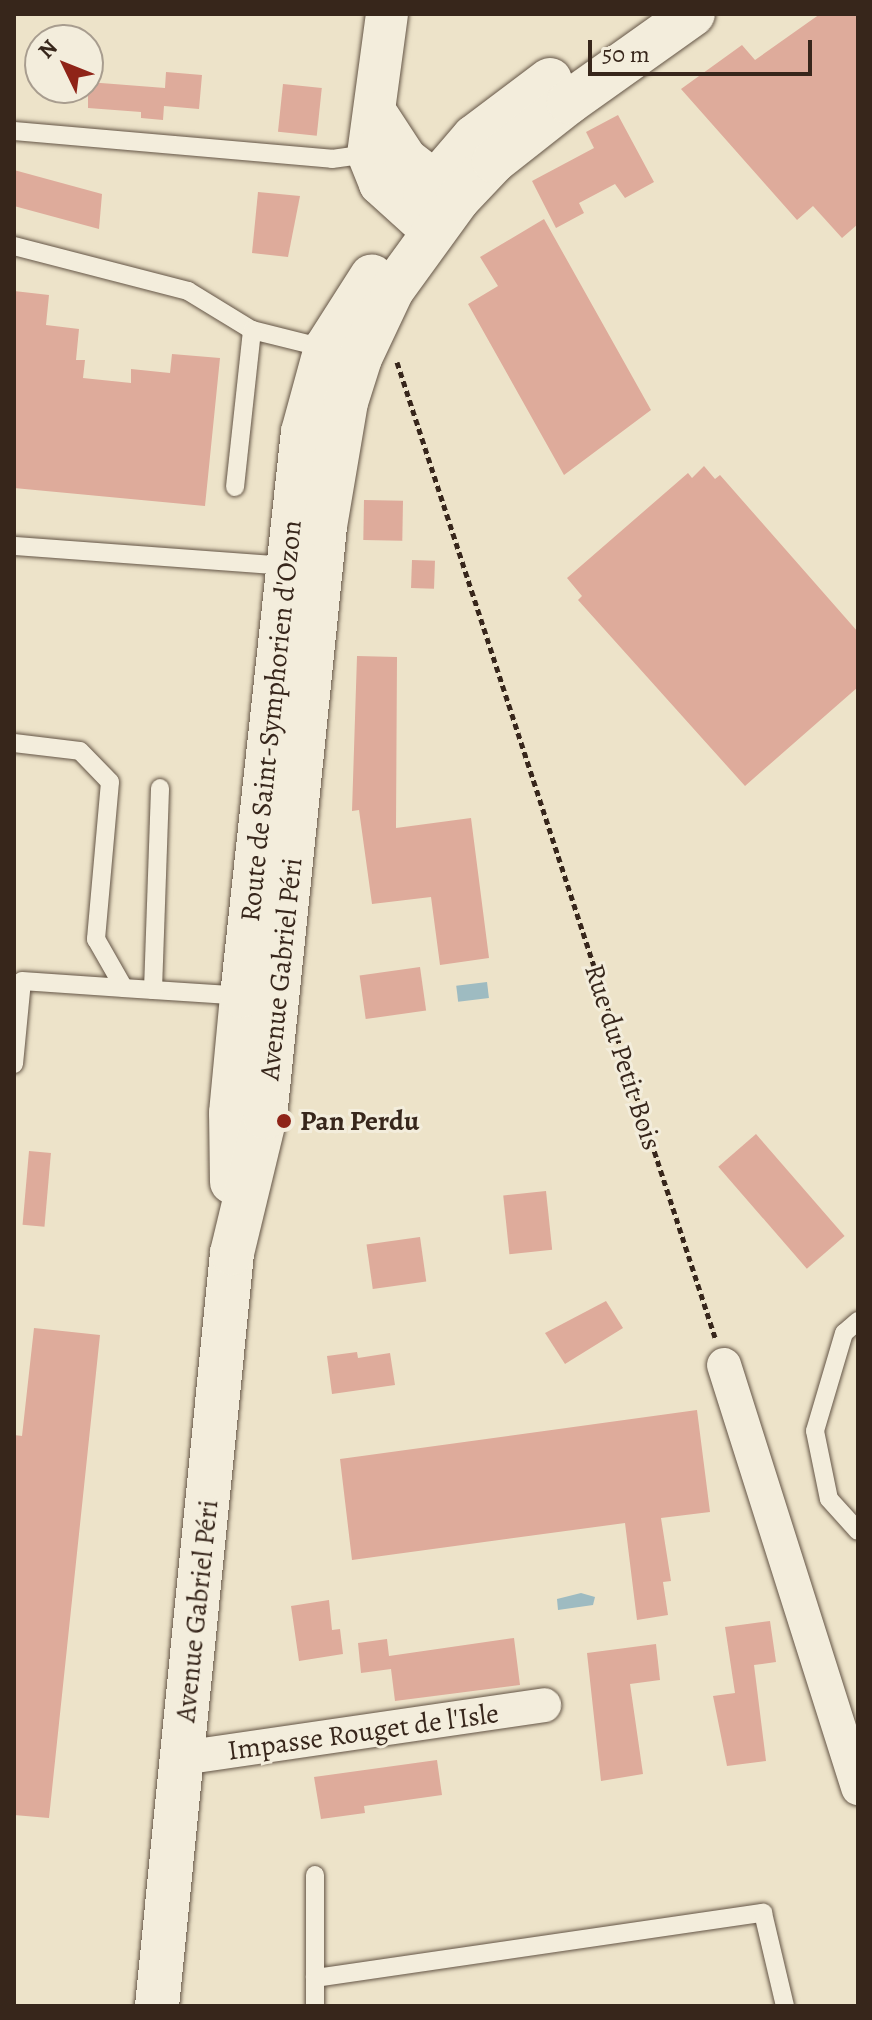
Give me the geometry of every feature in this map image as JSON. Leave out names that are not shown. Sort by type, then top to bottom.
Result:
[{"type":"main road","points":[[433,207],[474,137],[642,14]]},
{"type":"main road","points":[[433,207],[544,121],[693,14]]},
{"type":"main road","name":"Route de Saint-Symphorien d'Ozon","points":[[285,767],[288,566],[303,432],[433,207]]},
{"type":"main road","name":"Avenue Gabriel Péri","points":[[157,2006],[232,1253],[265,1117],[260,996],[285,767],[342,424],[350,350]]},
{"type":"street","points":[[387,14],[376,113],[368,154],[380,184],[433,207]]},
{"type":"street","points":[[376,113],[433,207]]},
{"type":"street","points":[[724,1365],[858,1788]]},
{"type":"street","name":"Impasse Rouget de l'Isle","points":[[182,1758],[544,1705]]},
{"type":"lane","points":[[14,131],[332,159],[368,154]]},
{"type":"lane","points":[[14,246],[188,291],[252,330],[350,350]]},
{"type":"lane","points":[[235,487],[252,330]]},
{"type":"lane","points":[[14,546],[288,566]]},
{"type":"lane","points":[[14,743],[80,751],[110,782],[96,939],[124,988]]},
{"type":"lane","points":[[153,990],[160,788]]},
{"type":"lane","points":[[14,1064],[22,981],[260,996]]},
{"type":"lane","points":[[858,1321],[844,1333],[815,1431],[829,1499],[858,1531]]},
{"type":"lane","points":[[315,1875],[315,2006]]},
{"type":"lane","points":[[315,1978],[763,1913],[785,2006]]},
{"type":"path","name":"Rue du Petit Bois","points":[[350,350],[392,355],[402,370],[724,1365]]},
{"type":"water","points":[[487,982],[489,998],[458,1002],[456,986]]},
{"type":"water","points":[[581,1593],[595,1597],[593,1605],[558,1610],[557,1599]]},
{"type":"building","points":[[820,14],[858,14],[858,224],[842,238],[813,206],[797,220],[681,89],[742,45],[755,60]]},
{"type":"building","points":[[166,72],[202,75],[199,109],[164,106],[163,120],[141,118],[141,112],[88,108],[88,104],[104,104],[104,83],[165,88]]},
{"type":"building","points":[[283,84],[322,88],[317,136],[278,132]]},
{"type":"building","points":[[618,115],[654,182],[625,198],[615,184],[579,203],[584,213],[556,228],[532,181],[594,148],[586,132]]},
{"type":"building","points":[[14,170],[102,194],[99,229],[14,206]]},
{"type":"building","points":[[258,192],[300,196],[288,257],[252,253]]},
{"type":"building","points":[[544,219],[651,410],[564,475],[468,304],[498,286],[480,257]]},
{"type":"building","points":[[14,291],[49,295],[46,325],[79,329],[76,360],[85,360],[83,378],[131,383],[131,369],[170,373],[172,354],[220,358],[205,506],[14,488]]},
{"type":"building","points":[[704,466],[715,479],[720,475],[858,632],[858,687],[745,786],[578,600],[582,596],[567,578],[688,473],[692,478]]},
{"type":"building","points":[[364,500],[403,501],[402,541],[363,540]]},
{"type":"building","points":[[412,560],[435,561],[434,589],[411,588]]},
{"type":"building","points":[[357,656],[397,657],[396,828],[471,818],[489,958],[440,965],[431,897],[372,904],[359,810],[352,811]]},
{"type":"building","points":[[420,967],[426,1011],[366,1019],[360,975]]},
{"type":"building","points":[[756,1134],[845,1236],[807,1269],[718,1167]]},
{"type":"building","points":[[29,1151],[51,1153],[44,1227],[23,1225]]},
{"type":"building","points":[[546,1191],[552,1250],[509,1254],[503,1195]]},
{"type":"building","points":[[420,1237],[426,1282],[373,1289],[367,1245]]},
{"type":"building","points":[[606,1301],[623,1328],[565,1364],[545,1333]]},
{"type":"building","points":[[34,1328],[100,1335],[49,1818],[14,1815],[14,1435],[22,1436]]},
{"type":"building","points":[[357,1352],[358,1358],[390,1353],[395,1385],[332,1394],[327,1356]]},
{"type":"building","points":[[697,1410],[710,1512],[661,1518],[671,1581],[663,1582],[668,1615],[637,1620],[625,1523],[352,1560],[340,1459]]},
{"type":"building","points":[[329,1600],[332,1630],[340,1629],[343,1654],[299,1661],[291,1606]]},
{"type":"building","points":[[770,1621],[776,1662],[754,1665],[766,1761],[727,1766],[713,1696],[735,1693],[725,1627]]},
{"type":"building","points":[[514,1638],[520,1685],[395,1701],[391,1669],[361,1673],[358,1643],[387,1639],[389,1656]]},
{"type":"building","points":[[656,1644],[660,1680],[630,1684],[643,1774],[601,1781],[587,1653]]},
{"type":"building","points":[[437,1760],[442,1795],[364,1806],[365,1813],[321,1819],[314,1777]]},
{"type":"place","name":"Pan Perdu","points":[[284,1121]]}]
